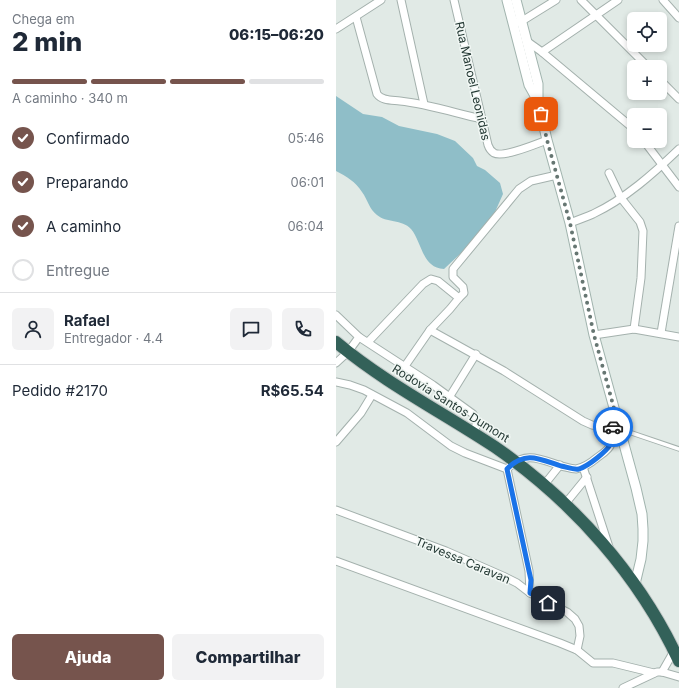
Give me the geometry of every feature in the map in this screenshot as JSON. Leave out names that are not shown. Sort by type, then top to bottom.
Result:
[{"type":"highway","name":"Rodovia Santos Dumont","points":[[342,348],[474,434],[511,465],[544,485],[565,504],[612,554],[635,584],[677,656]]},
{"type":"main road","points":[[507,0],[528,42],[538,84],[538,101],[570,223],[594,335],[615,412],[616,428],[636,488],[644,529],[641,559],[635,584]]},
{"type":"main road","points":[[516,0],[517,22],[529,85],[538,101]]},
{"type":"street","points":[[336,29],[381,0]]},
{"type":"street","points":[[401,0],[424,104]]},
{"type":"street","name":"Rua Manoel Leonidas","points":[[454,0],[488,145],[494,153],[511,152],[547,140]]},
{"type":"street","points":[[517,22],[556,0]]},
{"type":"street","points":[[581,0],[641,60]]},
{"type":"street","points":[[542,52],[618,0]]},
{"type":"street","points":[[663,0],[679,18]]},
{"type":"street","points":[[356,17],[378,97],[387,100],[424,104],[482,119]]},
{"type":"street","points":[[528,42],[627,123]]},
{"type":"street","points":[[667,87],[679,99]]},
{"type":"street","points":[[649,148],[679,187]]},
{"type":"street","points":[[570,223],[594,214],[621,198],[662,165],[679,149]]},
{"type":"street","points":[[609,173],[621,198],[640,222],[643,231],[641,278],[634,329]]},
{"type":"street","points":[[405,366],[430,330],[464,293],[463,287],[453,277],[453,269],[519,189],[531,181],[557,175]]},
{"type":"street","points":[[661,334],[679,226]]},
{"type":"street","points":[[368,342],[423,284],[429,280],[434,279],[438,281],[458,298]]},
{"type":"street","points":[[336,315],[359,336],[450,396],[475,418],[476,423],[474,434]]},
{"type":"street","points":[[594,335],[634,329],[679,338]]},
{"type":"street","points":[[336,382],[357,387],[416,419],[435,435],[451,446],[465,453],[511,465],[531,457],[573,469],[583,467],[595,460],[610,447],[616,428],[592,425],[583,421],[476,354],[430,330]]},
{"type":"street","points":[[336,363],[342,348],[359,336]]},
{"type":"street","points":[[450,396],[476,354]]},
{"type":"street","points":[[336,442],[366,407],[372,395]]},
{"type":"street","points":[[511,465],[531,580],[530,593]]},
{"type":"street","points":[[544,485],[560,465]]},
{"type":"street","points":[[583,467],[612,554]]},
{"type":"street","points":[[565,504],[587,477]]},
{"type":"street","name":"Travessa Caravan","points":[[336,510],[446,550],[517,583],[530,593],[567,612],[575,619],[579,626],[580,636],[577,650]]},
{"type":"street","points":[[336,561],[577,650],[592,663],[613,663],[679,677]]},
{"type":"street","points":[[622,688],[658,672],[677,656]]},
{"type":"lane","points":[[616,428],[679,449]]},
{"type":"water","points":[[336,96],[363,114],[382,117],[399,126],[437,134],[455,141],[473,158],[477,166],[485,170],[500,183],[503,194],[495,212],[470,243],[444,269],[437,268],[431,264],[423,254],[415,234],[411,229],[399,222],[385,219],[377,215],[372,210],[360,188],[347,177],[336,171]]},
{"type":"way so far","points":[[541,114],[570,223],[594,335],[615,412],[613,427]]},
{"type":"route","points":[[548,603],[530,593],[531,580],[507,469],[515,461],[531,457],[573,469],[578,469],[595,460],[610,447],[613,427]]}]
